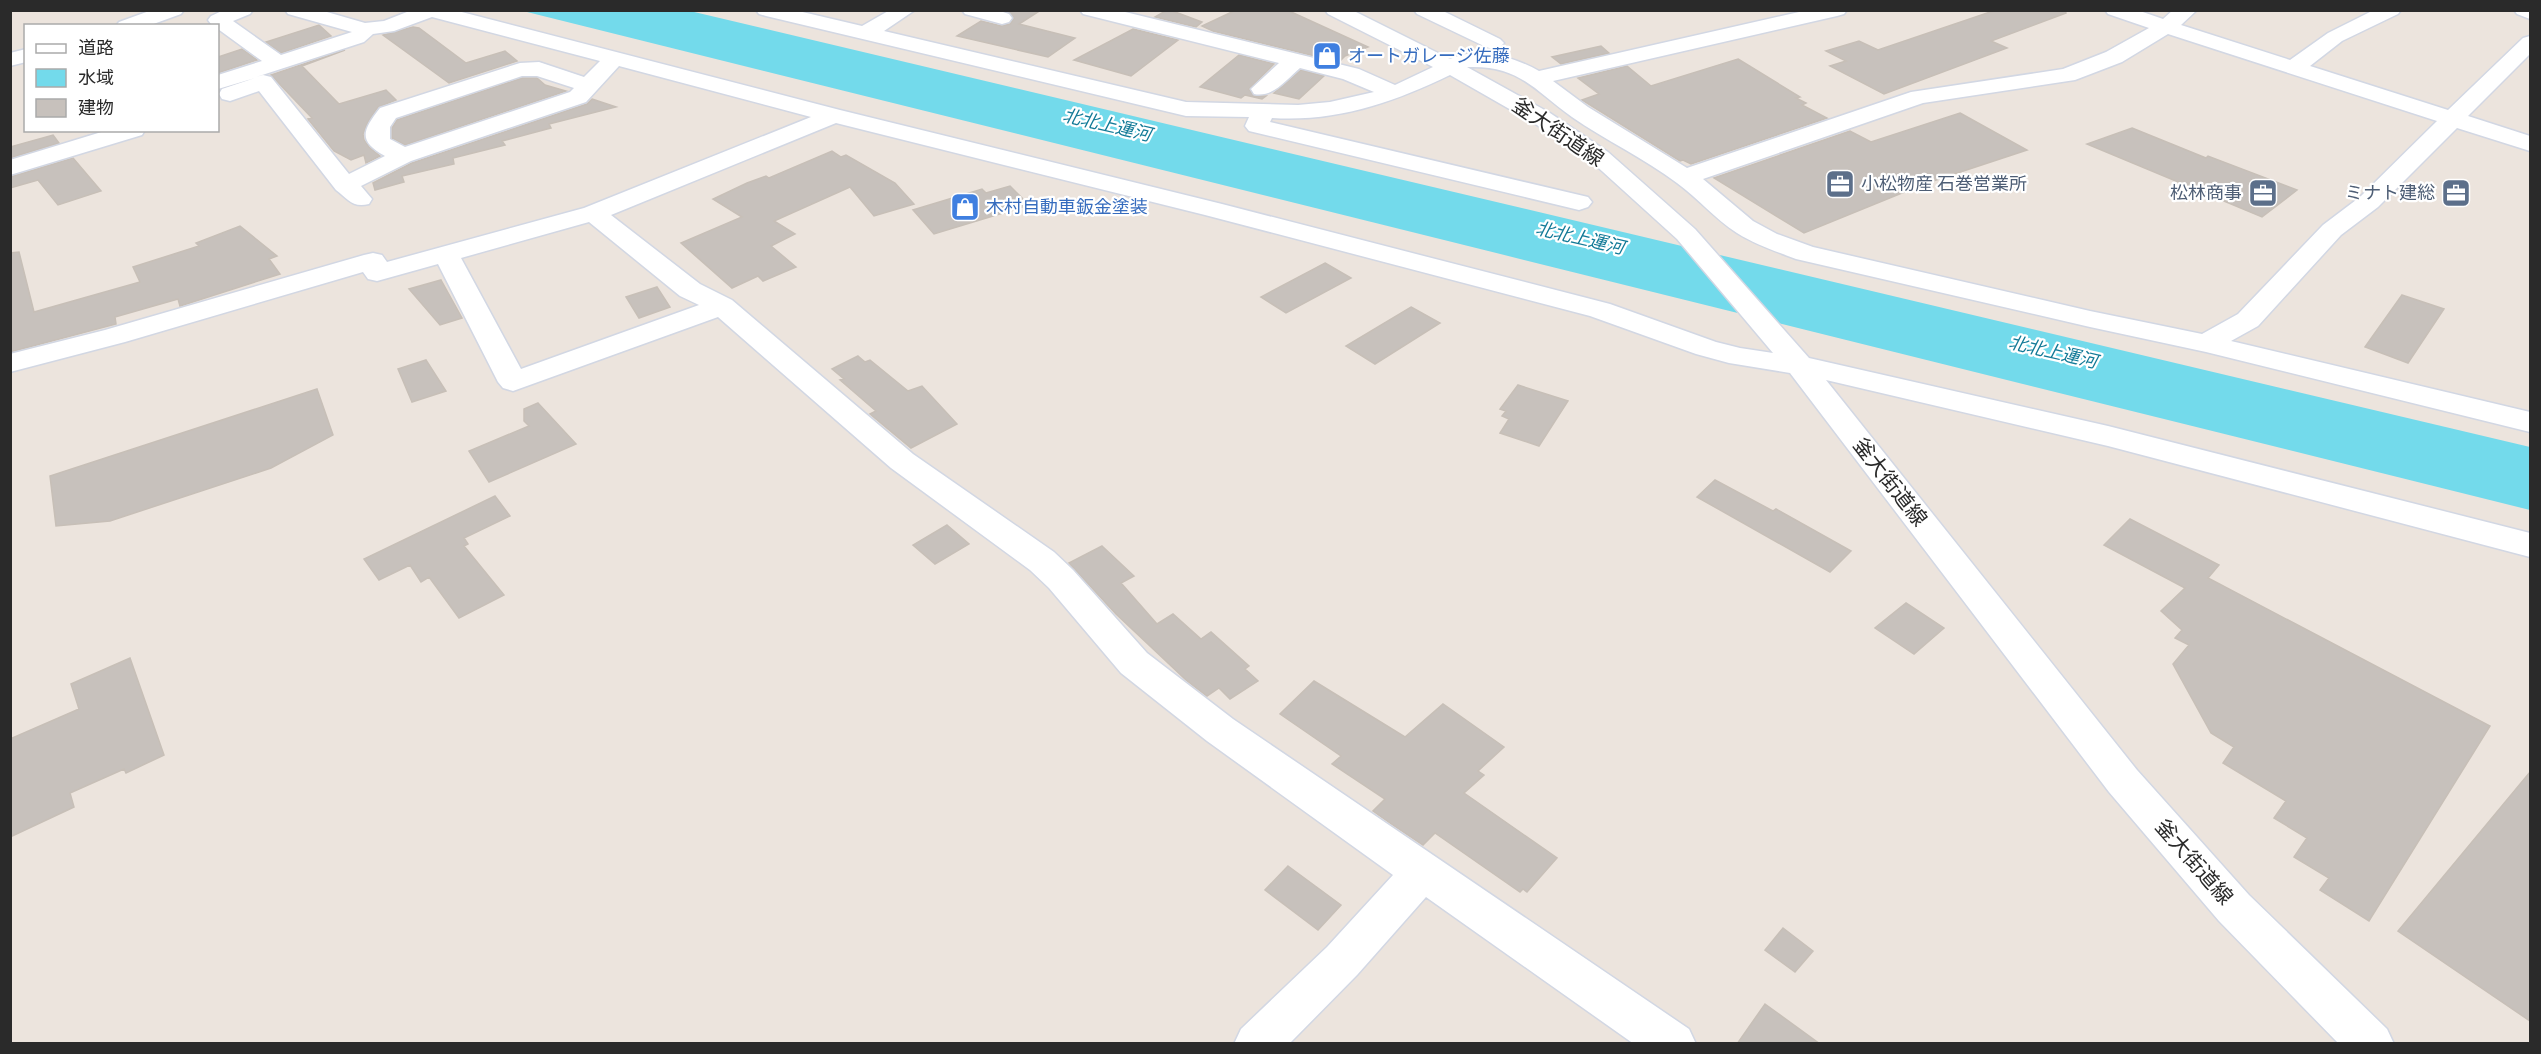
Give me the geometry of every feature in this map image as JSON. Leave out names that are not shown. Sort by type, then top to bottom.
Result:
[{"type":"street","points":[[140,15],[174,10]]},
{"type":"street","points":[[295,10],[365,29],[387,27],[429,11],[834,116],[1213,208],[1600,310],[1728,354],[1788,354],[2530,545]]},
{"type":"street","points":[[766,10],[1186,109],[1263,100],[1316,112],[1366,103],[1395,93],[1462,61],[1488,60],[1513,65],[1536,78],[1580,112],[1685,177],[1744,226],[1768,240],[1805,253],[2090,319],[2206,343],[2530,422]]},
{"type":"street","points":[[866,33],[905,10]]},
{"type":"street","points":[[972,10],[1002,18]]},
{"type":"street","points":[[1090,10],[1351,74],[1395,93]]},
{"type":"street","name":"釜大街道線","points":[[1335,10],[1448,66],[1542,118],[1600,157],[1686,234],[1788,354],[2123,781],[2234,908],[2372,1044]]},
{"type":"street","points":[[1424,10],[1493,43]]},
{"type":"street","points":[[1536,78],[1837,10]]},
{"type":"street","points":[[2115,10],[2530,144]]},
{"type":"street","points":[[1685,177],[1919,97],[2067,75],[2114,57],[2165,27],[2187,10]]},
{"type":"street","points":[[2293,68],[2335,37],[2391,10]]},
{"type":"street","points":[[2524,10],[2530,13]]},
{"type":"street","points":[[240,11],[218,20],[277,62]]},
{"type":"street","points":[[219,81],[357,38],[364,33],[365,29]]},
{"type":"street","points":[[2206,343],[2248,320],[2332,230],[2369,202],[2530,42]]},
{"type":"street","points":[[219,99],[263,82],[306,138],[353,192],[403,156],[578,96],[614,59]]},
{"type":"street","points":[[1296,60],[1263,100],[1257,126],[1579,202]]},
{"type":"street","points":[[403,156],[379,143],[376,134],[387,113],[520,70],[539,69],[588,86]]},
{"type":"street","points":[[10,363],[116,336],[373,261],[377,273],[593,213],[834,116]]},
{"type":"street","points":[[10,168],[127,132]]},
{"type":"street","points":[[593,213],[690,290],[722,306],[902,460],[1042,561],[1061,579],[1134,663],[1220,730],[1673,1044]]},
{"type":"street","points":[[446,254],[513,382],[722,306]]},
{"type":"street","points":[[1257,1044],[1342,961],[1422,872]]},
{"type":"water","name":"北北上運河","points":[[523,11],[690,11],[2530,447],[2530,510]]},
{"type":"building","points":[[1006,10],[1041,10],[1019,24],[1075,38],[1048,57],[957,36],[981,21],[1001,26],[1010,24],[1014,18]]},
{"type":"building","points":[[1167,10],[1202,22],[1196,27],[1155,17]]},
{"type":"building","points":[[1236,10],[1287,10],[1368,47],[1345,56],[1339,62],[1213,31],[1202,26]]},
{"type":"building","points":[[1996,10],[2065,10],[2066,13],[1991,41],[2007,48],[1884,94],[1830,66],[1846,61],[1826,51],[1859,41],[1878,50]]},
{"type":"building","points":[[319,25],[331,36],[281,53],[266,42]]},
{"type":"building","points":[[413,27],[419,28],[466,63],[505,51],[517,61],[449,83],[383,35]]},
{"type":"building","points":[[1133,29],[1178,40],[1131,76],[1074,60]]},
{"type":"building","points":[[1601,46],[1609,53],[1561,64],[1552,57]]},
{"type":"building","points":[[242,49],[257,60],[219,73],[219,57]]},
{"type":"building","points":[[345,50],[302,66],[339,104],[386,90],[396,100],[378,107],[368,122],[363,134],[364,140],[380,156],[366,163],[364,155],[351,160],[334,151],[308,119],[312,118],[271,75]]},
{"type":"building","points":[[1239,55],[1274,64],[1249,89],[1254,96],[1266,96],[1262,99],[1245,95],[1241,98],[1200,87]]},
{"type":"building","points":[[1738,59],[1800,97],[1796,98],[1806,103],[1802,105],[1827,118],[1691,164],[1680,161],[1582,100],[1599,94],[1578,78],[1627,66],[1651,86]]},
{"type":"building","points":[[1301,70],[1324,76],[1299,99],[1274,93]]},
{"type":"building","points":[[522,78],[537,78],[545,85],[566,91],[405,145],[392,138],[392,128],[397,120]]},
{"type":"building","points":[[592,99],[616,107],[549,124],[551,128],[502,141],[505,145],[453,158],[454,164],[402,176],[404,182],[375,190],[373,183],[412,163],[587,104]]},
{"type":"building","points":[[1960,113],[2027,150],[1924,184],[1804,233],[1714,178],[1850,131],[1871,142]]},
{"type":"building","points":[[2132,128],[2206,158],[2208,156],[2297,190],[2262,217],[2087,144]]},
{"type":"building","points":[[53,135],[59,143],[10,158],[10,147]]},
{"type":"building","points":[[832,151],[841,157],[846,155],[895,183],[914,204],[874,216],[850,187],[774,221],[795,234],[771,246],[796,267],[763,281],[758,276],[732,288],[681,243],[742,217],[713,199],[747,183],[766,176],[769,178]]},
{"type":"building","points":[[73,158],[101,191],[58,205],[38,180],[10,188],[10,177]]},
{"type":"building","points":[[1010,186],[1029,205],[934,234],[913,210],[982,189],[986,193]]},
{"type":"building","points":[[240,226],[277,256],[269,259],[280,274],[180,306],[178,299],[115,317],[116,324],[10,352],[10,253],[19,252],[34,312],[140,282],[133,267],[199,246],[196,243]]},
{"type":"building","points":[[1325,263],[1351,278],[1286,313],[1261,297]]},
{"type":"building","points":[[441,280],[462,318],[440,325],[409,289]]},
{"type":"building","points":[[657,287],[670,307],[639,318],[626,297]]},
{"type":"building","points":[[2402,295],[2444,309],[2408,363],[2365,347]]},
{"type":"building","points":[[1411,307],[1440,323],[1375,364],[1346,346]]},
{"type":"building","points":[[858,356],[865,362],[870,360],[908,391],[922,386],[957,424],[911,448],[870,414],[876,411],[840,380],[844,379],[832,369]]},
{"type":"building","points":[[426,360],[446,391],[412,402],[398,369]]},
{"type":"building","points":[[1518,385],[1568,401],[1539,446],[1500,433],[1509,419],[1502,416],[1506,411],[1500,409]]},
{"type":"building","points":[[317,389],[333,435],[271,468],[110,521],[56,526],[50,476]]},
{"type":"building","points":[[538,403],[576,444],[489,482],[469,451],[529,426],[524,421],[524,409]]},
{"type":"building","points":[[1715,480],[1773,511],[1776,509],[1851,551],[1830,572],[1697,497]]},
{"type":"building","points":[[495,496],[510,516],[464,538],[468,544],[464,546],[504,595],[459,618],[429,577],[421,582],[410,565],[379,580],[364,559]]},
{"type":"building","points":[[2130,519],[2219,565],[2208,578],[2490,726],[2369,921],[2320,890],[2329,878],[2294,857],[2307,838],[2274,818],[2286,801],[2223,763],[2234,747],[2211,733],[2173,664],[2189,645],[2175,638],[2182,630],[2161,611],[2185,588],[2104,545]]},
{"type":"building","points":[[947,525],[969,544],[935,564],[913,545]]},
{"type":"building","points":[[1102,546],[1134,576],[1121,583],[1157,624],[1173,614],[1201,639],[1211,632],[1249,666],[1245,669],[1258,681],[1230,699],[1219,688],[1207,696],[1186,680],[1116,614],[1069,563]]},
{"type":"building","points":[[1906,603],[1944,628],[1914,654],[1875,628]]},
{"type":"building","points":[[130,658],[164,755],[126,773],[124,769],[70,793],[74,807],[10,837],[10,739],[79,709],[71,684]]},
{"type":"building","points":[[1314,681],[1405,737],[1443,704],[1504,747],[1478,771],[1484,775],[1464,793],[1557,858],[1527,892],[1523,889],[1520,892],[1435,833],[1423,845],[1373,811],[1385,799],[1332,764],[1341,756],[1280,714]]},
{"type":"building","points":[[2530,772],[2530,1021],[2398,931]]},
{"type":"building","points":[[1288,866],[1341,905],[1318,930],[1265,890]]},
{"type":"building","points":[[1783,928],[1813,951],[1795,972],[1765,950]]},
{"type":"building","points":[[1765,1004],[1820,1044],[1737,1044]]},
{"type":"place","name":"オートガレージ佐藤","points":[[1327,56]]},
{"type":"place","name":"小松物産 石巻営業所","points":[[1840,184]]},
{"type":"place","name":"松林商事","points":[[2263,193]]},
{"type":"place","name":"ミナト建総","points":[[2456,193]]},
{"type":"place","name":"木村自動車鈑金塗装","points":[[965,207]]}]
